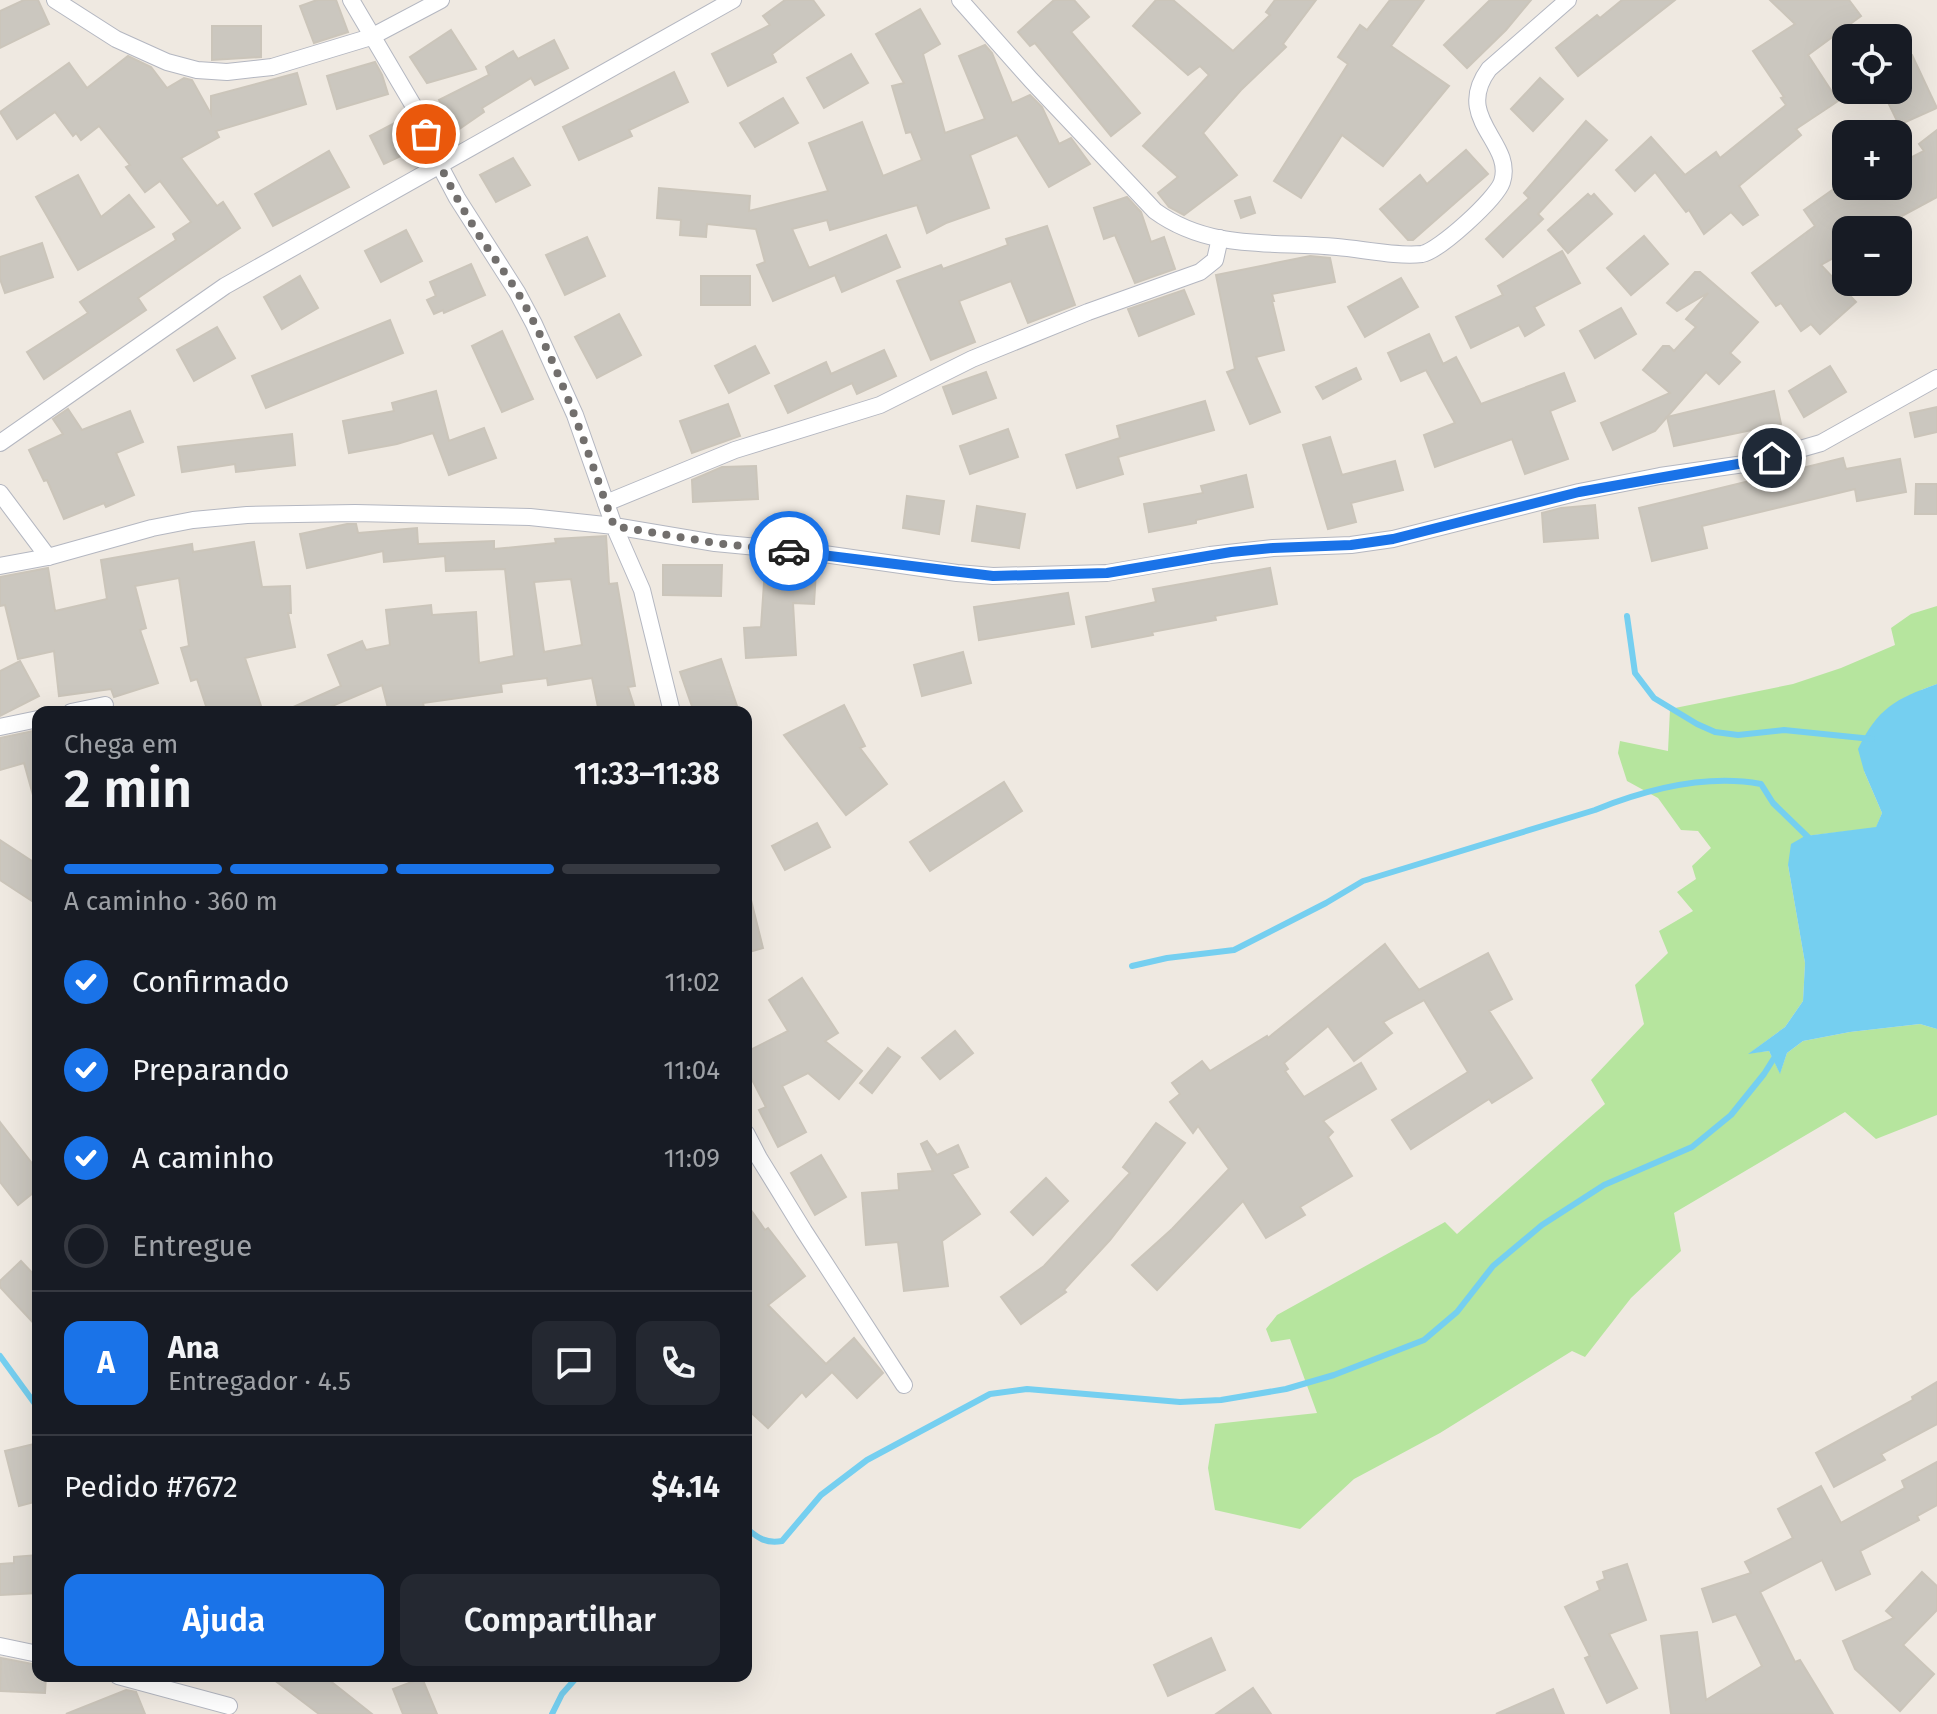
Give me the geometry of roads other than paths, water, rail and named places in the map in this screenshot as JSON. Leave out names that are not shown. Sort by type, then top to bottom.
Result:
[{"type":"street","points":[[55,0],[116,39],[167,62],[197,70],[227,72],[272,67],[371,37],[441,0]]},
{"type":"street","points":[[351,0],[413,105],[440,166],[534,324],[568,397],[614,526],[642,590],[671,706]]},
{"type":"street","points":[[0,443],[225,286],[733,0]]},
{"type":"street","points":[[960,0],[1155,211],[1176,227],[1243,243],[1424,254],[1460,228],[1496,194],[1503,179],[1498,152],[1478,105],[1476,92],[1482,80],[1489,69],[1568,0]]},
{"type":"street","points":[[606,503],[735,450],[880,405],[972,359],[1088,312],[1200,272],[1215,260],[1220,238]]},
{"type":"street","points":[[0,566],[48,557],[152,528],[247,515],[355,513],[530,517],[614,526],[715,543],[993,576],[1107,573],[1222,553],[1351,545],[1393,539],[1579,492],[1751,463],[1821,443],[1937,378]]},
{"type":"street","points":[[0,493],[48,557]]},
{"type":"street","points":[[100,706],[105,705]]},
{"type":"street","points":[[0,727],[32,720]]},
{"type":"street","points":[[752,1144],[904,1385]]},
{"type":"street","points":[[0,1646],[32,1653]]},
{"type":"street","points":[[140,1682],[229,1706]]},
{"type":"water","points":[[1937,684],[1937,1029],[1920,1024],[1803,1041],[1787,1053],[1780,1074],[1769,1051],[1748,1054],[1785,1027],[1803,1001],[1805,963],[1788,865],[1791,844],[1805,836],[1876,827],[1882,813],[1858,749],[1873,724],[1889,707]]},
{"type":"waterway","points":[[1627,616],[1635,673],[1654,698],[1697,724],[1715,732],[1738,735],[1784,730],[1872,739]]},
{"type":"waterway","points":[[1132,966],[1167,958],[1234,950],[1363,881],[1677,785],[1719,781],[1761,784],[1773,803],[1809,838]]},
{"type":"waterway","points":[[752,1533],[771,1542],[782,1541],[821,1495],[867,1460],[990,1394],[1027,1389],[1180,1402],[1221,1400],[1286,1389],[1334,1375],[1424,1340],[1457,1312],[1493,1266],[1542,1225],[1604,1185],[1692,1147],[1731,1115],[1776,1055]]},
{"type":"waterway","points":[[0,1356],[32,1400]]},
{"type":"waterway","points":[[552,1714],[562,1694],[573,1682]]}]
